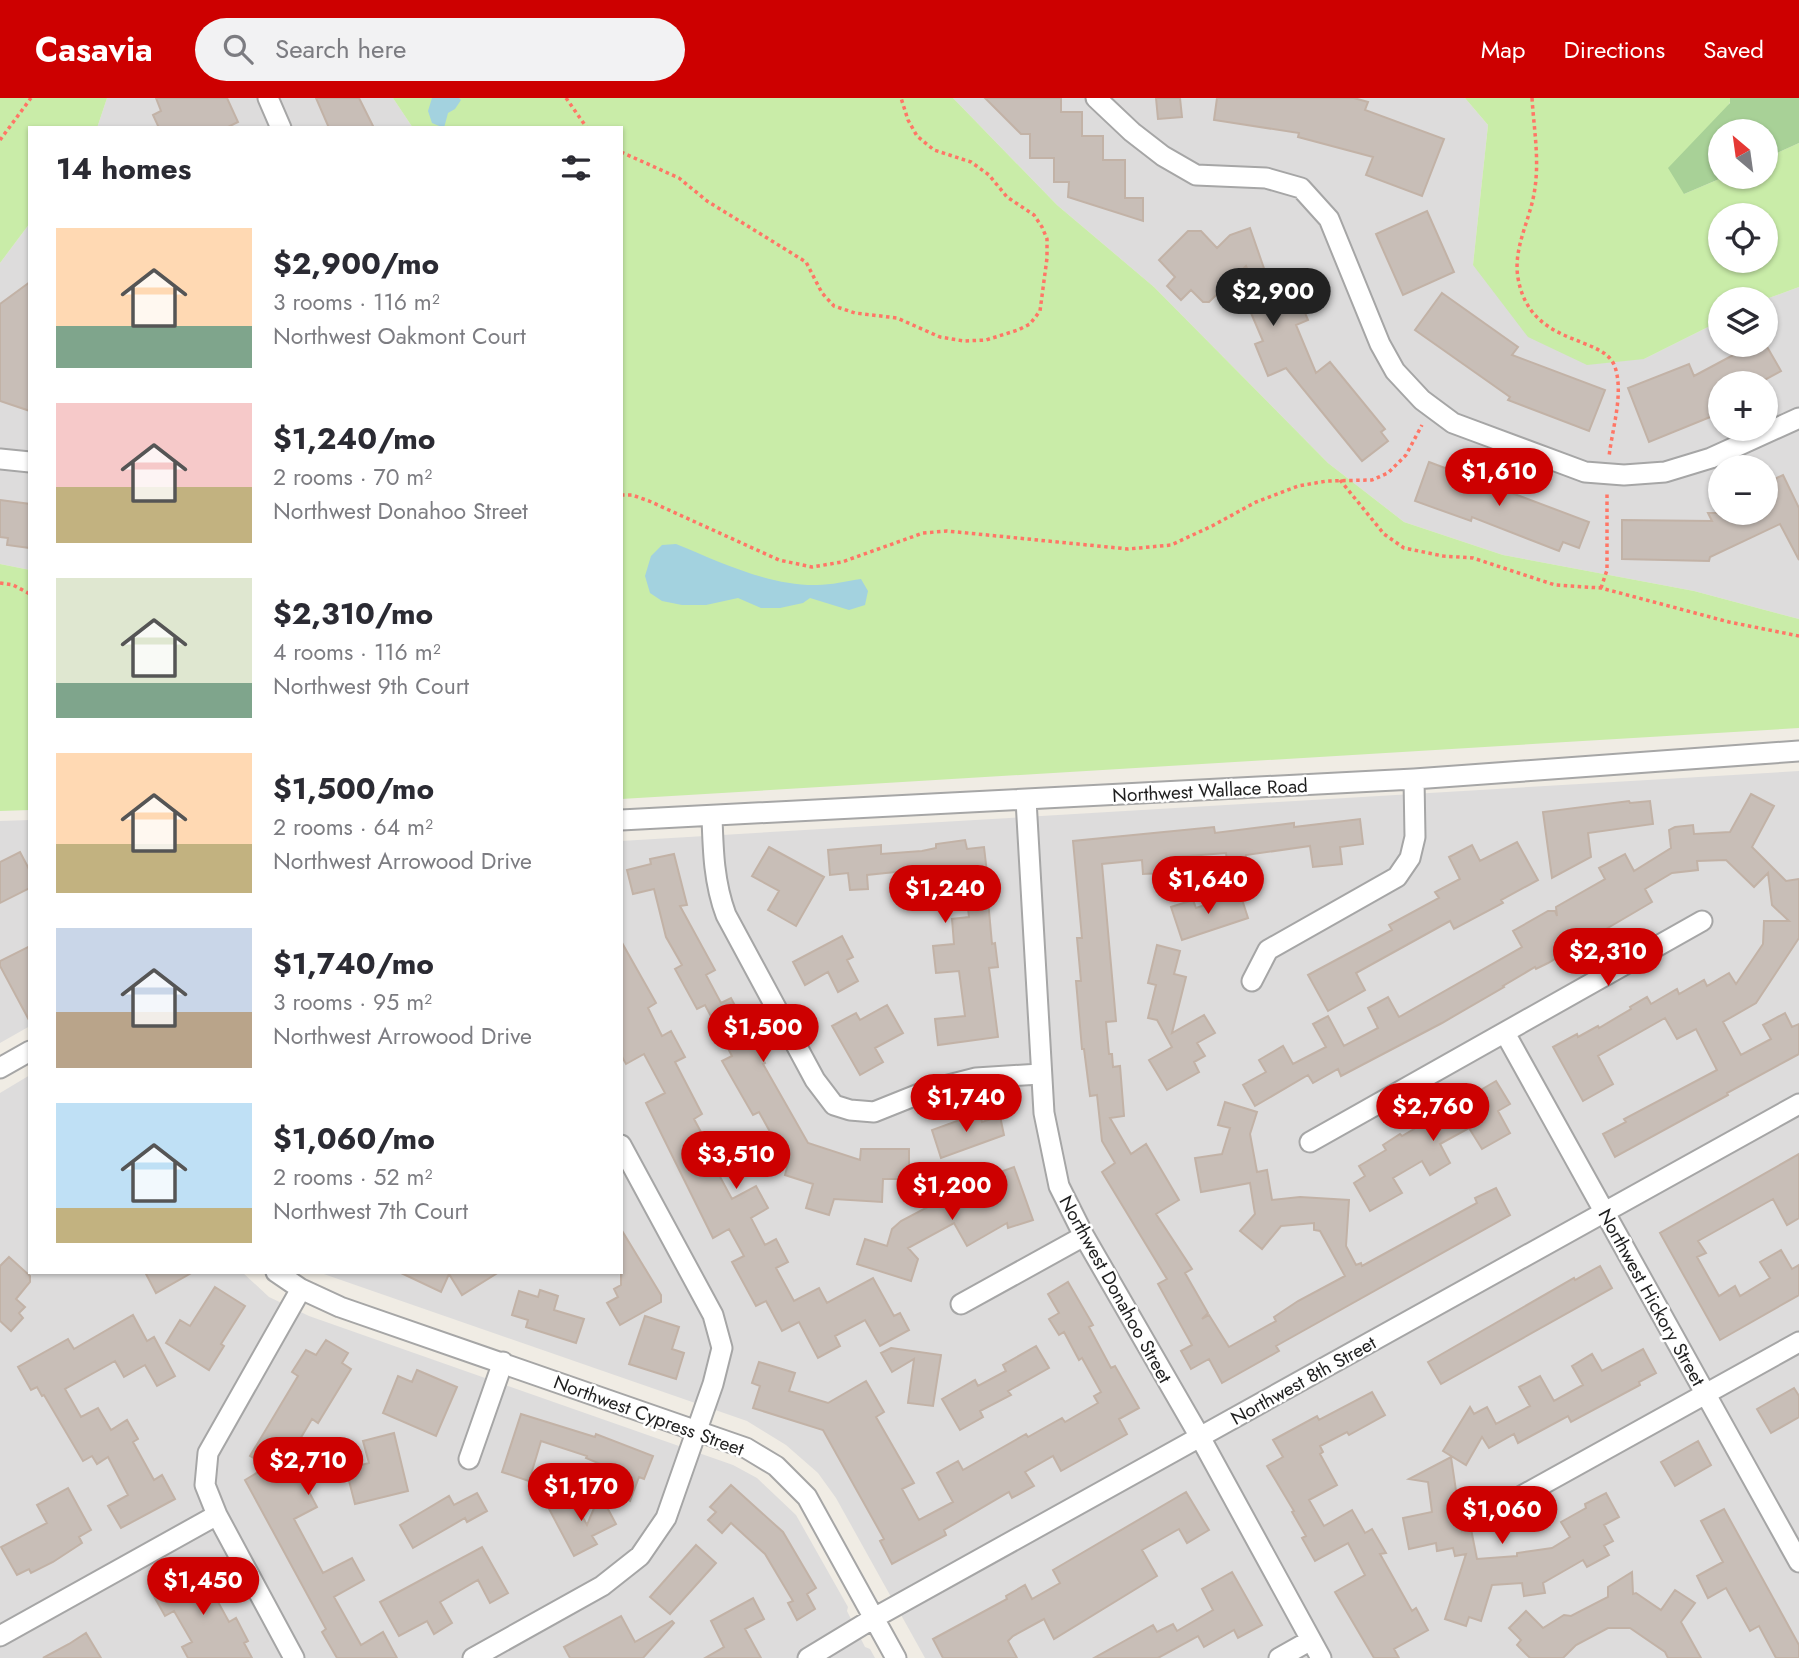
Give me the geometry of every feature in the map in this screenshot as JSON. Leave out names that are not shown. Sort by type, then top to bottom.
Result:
[{"type":"street","points":[[268,98],[280,126]]},
{"type":"street","points":[[1096,98],[1132,132],[1163,156],[1196,175],[1266,178],[1301,188],[1329,219],[1380,344],[1395,371],[1431,407],[1453,423],[1586,472],[1624,475],[1665,472],[1711,458],[1799,418]]},
{"type":"street","points":[[0,459],[28,462]]},
{"type":"street","name":"Northwest Wallace Road","points":[[623,821],[1414,779],[1799,751]]},
{"type":"street","points":[[1252,981],[1268,950],[1397,877],[1410,858],[1415,837],[1414,779]]},
{"type":"street","name":"Northwest Donahoo Street","points":[[1026,800],[1040,1074],[1049,1146],[1059,1186],[1084,1236],[1200,1437],[1321,1658]]},
{"type":"street","points":[[712,816],[714,874],[726,915],[815,1080],[834,1105],[850,1111],[874,1112],[929,1090],[976,1078],[1040,1074]]},
{"type":"street","points":[[1310,1142],[1702,921]]},
{"type":"street","name":"Northwest Hickory Street","points":[[1505,1033],[1799,1562]]},
{"type":"street","points":[[0,1068],[28,1052]]},
{"type":"street","name":"Northwest 8th Street","points":[[808,1658],[874,1618],[1799,1104]]},
{"type":"street","points":[[473,1658],[602,1586],[640,1556],[666,1518],[722,1348],[713,1315],[623,1149]]},
{"type":"street","points":[[961,1304],[1084,1236]]},
{"type":"street","name":"Northwest Cypress Street","points":[[279,1274],[301,1289],[340,1307],[697,1430],[746,1448],[776,1466],[807,1497],[897,1658]]},
{"type":"street","points":[[294,1658],[217,1515],[205,1485],[208,1453],[301,1289]]},
{"type":"street","points":[[1516,1499],[1799,1342]]},
{"type":"street","points":[[469,1459],[503,1362]]},
{"type":"street","points":[[0,1636],[217,1515]]},
{"type":"street","points":[[1279,1658],[1311,1640]]},
{"type":"path","points":[[0,140],[31,98]]},
{"type":"path","points":[[566,98],[586,126]]},
{"type":"path","points":[[623,153],[679,178],[718,208],[806,262],[822,293],[834,306],[855,313],[897,318],[940,337],[964,341],[986,340],[1030,324],[1040,311],[1047,258],[1047,239],[1042,227],[1034,215],[1007,197],[980,168],[971,162],[934,150],[917,136],[901,98]]},
{"type":"path","points":[[1532,98],[1538,154],[1534,194],[1518,249],[1517,276],[1524,299],[1541,323],[1569,339],[1598,349],[1615,364],[1619,388],[1608,474],[1607,570],[1601,587]]},
{"type":"path","points":[[623,495],[649,501],[779,560],[812,567],[842,562],[923,533],[947,531],[1128,549],[1171,545],[1256,502],[1298,486],[1340,480],[1372,480],[1388,473],[1406,455],[1431,407]]},
{"type":"path","points":[[1340,480],[1384,534],[1404,548],[1443,556],[1473,558],[1555,584],[1601,587],[1729,622],[1799,636]]},
{"type":"path","points":[[0,583],[13,584],[28,593]]},
{"type":"shaded area","points":[[107,98],[393,98],[412,126],[98,126]]},
{"type":"shaded area","points":[[953,98],[1465,98],[1488,125],[1473,265],[1644,359],[1708,327],[1708,357],[1778,357],[1778,295],[1799,287],[1799,619],[1694,591],[1503,555],[1404,522],[1328,463],[1154,287],[1057,205]]},
{"type":"shaded area","points":[[28,226],[28,570],[0,564],[0,263]]},
{"type":"shaded area","points":[[1799,771],[1799,1658],[925,1658],[836,1498],[818,1473],[786,1445],[747,1421],[324,1274],[623,1274],[623,841]]},
{"type":"shaded area","points":[[28,820],[28,1027],[0,1043],[0,821]]},
{"type":"shaded area","points":[[28,1076],[28,1274],[244,1274],[269,1297],[309,1316],[733,1465],[757,1478],[796,1515],[848,1607],[847,1611],[865,1647],[870,1649],[875,1658],[0,1658],[0,1093]]},
{"type":"green space","points":[[0,98],[107,98],[98,126],[28,126],[28,226],[0,263]]},
{"type":"green space","points":[[393,98],[953,98],[1057,205],[1154,287],[1328,463],[1404,522],[1503,555],[1694,591],[1799,619],[1799,728],[623,799],[623,126],[412,126]]},
{"type":"green space","points":[[1465,98],[1730,98],[1722,119],[1708,119],[1708,146],[1684,194],[1708,184],[1708,189],[1778,189],[1778,153],[1799,143],[1799,287],[1778,295],[1778,287],[1708,287],[1708,327],[1644,359],[1587,365],[1528,337],[1473,265],[1488,125]]},
{"type":"green space","points":[[1730,98],[1799,98],[1799,143],[1778,153],[1778,119],[1715,119],[1730,103]]},
{"type":"green space","points":[[1708,126],[1708,184],[1684,194],[1668,168]]},
{"type":"green space","points":[[0,564],[28,570],[28,810],[0,811]]},
{"type":"water","points":[[432,98],[461,100],[455,109],[448,113],[445,126],[432,123],[428,111]]},
{"type":"water","points":[[676,544],[745,572],[781,582],[817,585],[861,579],[868,591],[865,605],[849,610],[810,598],[803,603],[780,608],[761,608],[738,598],[706,605],[682,605],[662,601],[650,593],[645,576],[651,556],[662,545]]},
{"type":"building","points":[[156,98],[227,98],[238,122],[230,126],[158,126],[153,115],[161,111]]},
{"type":"building","points":[[316,98],[359,98],[373,126],[328,126]]},
{"type":"building","points":[[985,98],[1061,98],[1061,112],[1082,112],[1082,136],[1103,136],[1103,160],[1125,160],[1125,198],[1143,198],[1143,221],[1068,197],[1069,182],[1054,182],[1054,158],[1030,158],[1030,134],[1021,134]]},
{"type":"building","points":[[1156,98],[1180,98],[1182,117],[1158,119]]},
{"type":"building","points":[[1217,98],[1354,98],[1368,102],[1365,110],[1444,139],[1422,196],[1366,175],[1373,157],[1298,137],[1299,133],[1214,120]]},
{"type":"building","points":[[1427,211],[1454,272],[1403,295],[1376,234]]},
{"type":"building","points":[[1250,228],[1268,280],[1288,272],[1308,320],[1296,325],[1316,373],[1330,362],[1385,429],[1381,432],[1388,441],[1362,461],[1286,368],[1268,376],[1255,344],[1263,341],[1248,306],[1261,301],[1246,266],[1209,302],[1203,302],[1191,290],[1181,300],[1167,286],[1175,277],[1159,260],[1188,231],[1201,231],[1217,248],[1230,235]]},
{"type":"building","points":[[28,283],[28,410],[0,401],[0,304]]},
{"type":"building","points":[[1442,293],[1518,347],[1512,355],[1605,390],[1589,431],[1508,400],[1510,397],[1415,330]]},
{"type":"building","points":[[1730,357],[1773,357],[1781,371],[1708,371],[1708,418],[1649,442],[1628,388],[1689,364],[1694,376]]},
{"type":"building","points":[[1429,462],[1589,522],[1579,548],[1563,542],[1559,551],[1472,517],[1471,521],[1415,501]]},
{"type":"building","points":[[1783,475],[1799,508],[1799,560],[1780,524],[1778,525],[1778,477]]},
{"type":"building","points":[[0,500],[28,504],[28,548],[7,545],[8,538],[0,537]]},
{"type":"building","points":[[1622,520],[1708,521],[1708,525],[1778,525],[1710,557],[1709,561],[1622,559]]},
{"type":"building","points":[[1751,794],[1774,806],[1752,847],[1786,881],[1799,879],[1799,938],[1756,1003],[1723,1022],[1741,1055],[1771,1039],[1763,1025],[1785,1013],[1792,1027],[1799,1024],[1799,1054],[1615,1157],[1603,1134],[1626,1122],[1624,1119],[1717,1070],[1696,1029],[1677,1039],[1665,1018],[1598,1056],[1613,1084],[1583,1101],[1553,1047],[1577,1034],[1578,1037],[1598,1026],[1599,1028],[1647,997],[1651,1004],[1677,989],[1679,994],[1704,980],[1707,986],[1729,973],[1736,984],[1763,944],[1764,921],[1789,921],[1772,905],[1768,873],[1754,887],[1726,860],[1697,861],[1698,870],[1672,873],[1645,889],[1652,902],[1442,1023],[1341,1076],[1338,1069],[1313,1083],[1308,1075],[1255,1106],[1243,1085],[1266,1072],[1259,1060],[1283,1046],[1293,1064],[1326,1047],[1313,1024],[1328,1016],[1344,1046],[1378,1028],[1368,1008],[1388,997],[1399,1017],[1522,947],[1513,931],[1548,911],[1555,911],[1557,916],[1556,907],[1605,879],[1599,868],[1625,854],[1634,871],[1671,848],[1669,830],[1675,827],[1693,825],[1694,834],[1730,832]]},
{"type":"building","points":[[1629,801],[1650,801],[1653,824],[1588,833],[1591,857],[1552,878],[1543,812]]},
{"type":"building","points":[[1360,819],[1363,844],[1340,847],[1342,864],[1313,867],[1310,846],[1246,855],[1246,859],[1227,861],[1226,853],[1176,857],[1177,866],[1163,867],[1163,873],[1143,874],[1142,860],[1102,864],[1116,1021],[1106,1022],[1113,1067],[1120,1066],[1124,1116],[1110,1118],[1131,1154],[1146,1144],[1179,1200],[1156,1214],[1192,1269],[1185,1273],[1208,1313],[1202,1319],[1209,1315],[1229,1347],[1276,1321],[1274,1317],[1298,1301],[1345,1276],[1320,1231],[1314,1230],[1314,1223],[1281,1226],[1262,1249],[1240,1231],[1255,1214],[1250,1183],[1201,1192],[1195,1158],[1222,1154],[1230,1128],[1218,1125],[1225,1102],[1257,1112],[1250,1134],[1257,1172],[1267,1170],[1272,1200],[1300,1197],[1349,1200],[1346,1246],[1356,1265],[1361,1263],[1362,1266],[1477,1203],[1475,1198],[1496,1188],[1510,1215],[1276,1346],[1279,1351],[1222,1383],[1209,1359],[1191,1369],[1181,1351],[1192,1345],[1158,1284],[1167,1279],[1102,1172],[1115,1163],[1102,1141],[1097,1095],[1090,1096],[1082,1049],[1076,981],[1081,981],[1077,938],[1082,938],[1073,841],[1214,827],[1215,833],[1294,823],[1294,827]]},
{"type":"building","points":[[965,840],[967,849],[984,847],[992,944],[995,943],[998,967],[989,968],[998,1037],[938,1045],[935,1019],[965,1016],[959,971],[936,973],[933,946],[954,944],[952,919],[969,917],[965,884],[950,885],[948,874],[925,877],[924,869],[867,875],[868,889],[850,890],[848,873],[830,875],[828,850],[881,845],[881,854],[922,851],[936,848],[936,844]]},
{"type":"building","points":[[1517,842],[1538,880],[1501,900],[1503,903],[1454,929],[1450,921],[1356,973],[1365,990],[1328,1011],[1308,975],[1392,930],[1389,925],[1439,898],[1435,892],[1460,879],[1449,857],[1472,845],[1480,861]]},
{"type":"building","points":[[769,847],[824,877],[796,926],[768,910],[779,891],[752,876]]},
{"type":"building","points":[[20,852],[28,867],[28,889],[0,903],[0,862]]},
{"type":"building","points":[[674,854],[687,905],[680,906],[715,970],[706,975],[721,1003],[731,998],[765,1063],[763,1064],[808,1143],[860,1160],[861,1149],[909,1149],[909,1179],[883,1179],[882,1202],[834,1199],[829,1215],[806,1208],[813,1184],[785,1175],[788,1164],[759,1112],[753,1115],[722,1061],[732,1056],[705,1005],[697,1009],[675,969],[682,965],[666,937],[654,889],[633,894],[627,870],[651,864],[650,859]]},
{"type":"building","points":[[1240,893],[1248,918],[1182,940],[1171,907],[1193,900],[1196,908]]},
{"type":"building","points":[[842,936],[853,957],[847,960],[858,981],[838,992],[828,972],[805,985],[793,962]]},
{"type":"building","points":[[623,945],[656,1003],[648,1008],[662,1036],[671,1031],[685,1057],[675,1062],[702,1114],[694,1119],[716,1160],[712,1162],[732,1199],[756,1186],[768,1208],[751,1218],[765,1245],[776,1239],[788,1262],[776,1268],[794,1301],[819,1288],[827,1303],[873,1278],[894,1316],[900,1313],[909,1330],[880,1346],[865,1320],[835,1336],[840,1346],[818,1358],[799,1322],[782,1331],[766,1301],[756,1306],[732,1262],[744,1256],[729,1229],[713,1238],[646,1103],[665,1093],[644,1054],[626,1064],[623,1059]]},
{"type":"building","points":[[1157,945],[1180,951],[1174,974],[1186,977],[1172,1033],[1204,1015],[1215,1033],[1197,1043],[1205,1056],[1194,1062],[1199,1072],[1167,1090],[1149,1060],[1172,1047],[1157,1020],[1148,1018],[1156,985],[1148,983]]},
{"type":"building","points":[[28,947],[28,1018],[0,966],[0,961]]},
{"type":"building","points":[[887,1005],[903,1033],[875,1048],[883,1062],[860,1075],[832,1026],[856,1013],[860,1020]]},
{"type":"building","points":[[1496,1081],[1510,1104],[1498,1111],[1510,1133],[1482,1149],[1469,1128],[1440,1144],[1450,1163],[1430,1175],[1422,1161],[1393,1178],[1402,1193],[1370,1211],[1354,1183],[1365,1176],[1359,1166],[1386,1150],[1383,1145],[1400,1134],[1402,1136]]},
{"type":"building","points":[[979,1113],[982,1122],[1000,1116],[1004,1135],[941,1158],[932,1130]]},
{"type":"building","points":[[1799,1154],[1799,1218],[1787,1225],[1773,1199],[1698,1241],[1706,1253],[1697,1257],[1719,1296],[1735,1286],[1740,1296],[1770,1278],[1760,1262],[1781,1250],[1792,1269],[1799,1265],[1799,1295],[1720,1340],[1660,1233]]},
{"type":"building","points":[[1014,1167],[1033,1220],[1008,1228],[1007,1223],[967,1246],[954,1223],[908,1248],[918,1259],[911,1281],[857,1264],[865,1239],[887,1246],[892,1229],[901,1221],[981,1179]]},
{"type":"building","points":[[623,1232],[661,1295],[661,1302],[620,1325],[607,1303],[618,1297],[614,1289],[621,1285]]},
{"type":"building","points":[[9,1257],[30,1276],[30,1282],[16,1299],[25,1307],[19,1313],[23,1318],[11,1331],[0,1321],[0,1266]]},
{"type":"building","points":[[1600,1266],[1612,1288],[1441,1384],[1428,1362],[1574,1278],[1575,1280]]},
{"type":"building","points":[[146,1274],[189,1274],[156,1293]]},
{"type":"building","points":[[403,1274],[449,1274],[441,1292]]},
{"type":"building","points":[[449,1274],[496,1274],[462,1295]]},
{"type":"building","points":[[1068,1282],[1093,1325],[1089,1327],[1111,1368],[1115,1366],[1139,1408],[1119,1419],[1127,1434],[1061,1471],[1053,1456],[1025,1472],[1034,1486],[1012,1498],[1009,1492],[944,1530],[946,1535],[892,1564],[880,1541],[884,1539],[823,1430],[753,1408],[760,1386],[752,1383],[759,1362],[795,1373],[789,1391],[828,1403],[866,1381],[884,1412],[876,1417],[914,1483],[902,1489],[919,1520],[953,1502],[937,1473],[958,1461],[963,1470],[1026,1434],[1028,1437],[1062,1418],[1065,1422],[1098,1403],[1094,1396],[1101,1392],[1082,1358],[1079,1360],[1064,1332],[1059,1335],[1049,1319],[1059,1313],[1048,1294]]},
{"type":"building","points":[[215,1287],[245,1306],[221,1344],[224,1346],[209,1370],[166,1343],[180,1320],[190,1326]]},
{"type":"building","points":[[540,1290],[558,1296],[554,1310],[584,1319],[576,1343],[526,1327],[528,1320],[512,1315],[519,1291],[538,1297]]},
{"type":"building","points":[[133,1315],[147,1341],[154,1337],[175,1376],[157,1386],[145,1365],[124,1377],[115,1361],[65,1389],[81,1417],[98,1408],[111,1430],[127,1420],[138,1439],[133,1442],[154,1480],[162,1475],[175,1499],[121,1528],[108,1506],[128,1495],[108,1457],[97,1464],[92,1456],[83,1461],[44,1395],[42,1396],[37,1387],[31,1390],[18,1367],[68,1339],[74,1349]]},
{"type":"building","points":[[645,1316],[679,1327],[672,1349],[684,1353],[676,1379],[629,1364]]},
{"type":"building","points":[[326,1340],[348,1353],[342,1363],[351,1369],[318,1423],[312,1419],[293,1451],[305,1458],[298,1471],[317,1507],[294,1519],[323,1573],[352,1558],[364,1580],[334,1597],[361,1645],[383,1632],[397,1658],[337,1658],[322,1632],[326,1629],[245,1480],[268,1466],[250,1456],[298,1376],[292,1372],[306,1350],[316,1355]]},
{"type":"building","points":[[1036,1346],[1049,1368],[1008,1391],[1011,1395],[980,1411],[983,1417],[960,1430],[942,1399],[975,1380],[978,1386],[1006,1371],[1003,1365]]},
{"type":"building","points":[[891,1348],[941,1355],[933,1406],[908,1403],[914,1359],[892,1372],[881,1353]]},
{"type":"building","points":[[1643,1349],[1656,1373],[1639,1382],[1640,1385],[1571,1422],[1568,1416],[1518,1443],[1514,1434],[1489,1448],[1482,1437],[1466,1465],[1443,1451],[1470,1407],[1474,1414],[1487,1407],[1496,1424],[1530,1406],[1519,1387],[1540,1376],[1554,1401],[1583,1385],[1572,1366],[1592,1354],[1602,1371]]},
{"type":"building","points":[[417,1370],[457,1387],[436,1436],[383,1413],[398,1376],[412,1382]]},
{"type":"building","points":[[1794,1388],[1799,1396],[1799,1417],[1771,1433],[1757,1409]]},
{"type":"building","points":[[1372,1392],[1385,1415],[1349,1435],[1347,1432],[1320,1446],[1323,1452],[1320,1454],[1337,1485],[1309,1500],[1324,1526],[1352,1510],[1365,1533],[1372,1529],[1386,1553],[1380,1554],[1412,1611],[1416,1608],[1428,1630],[1394,1649],[1399,1658],[1374,1658],[1335,1592],[1365,1575],[1348,1543],[1315,1561],[1302,1538],[1306,1536],[1292,1512],[1294,1511],[1267,1466],[1283,1457],[1273,1440],[1317,1416],[1319,1420]]},
{"type":"building","points":[[521,1414],[595,1437],[596,1434],[653,1456],[644,1479],[639,1477],[630,1501],[602,1489],[610,1468],[586,1458],[587,1456],[541,1441],[529,1481],[502,1472]]},
{"type":"building","points":[[394,1433],[408,1491],[355,1504],[346,1469],[369,1463],[363,1441]]},
{"type":"building","points":[[1698,1441],[1711,1465],[1675,1486],[1661,1462]]},
{"type":"building","points":[[1451,1457],[1462,1531],[1471,1529],[1477,1559],[1517,1556],[1517,1553],[1552,1548],[1570,1537],[1561,1522],[1586,1508],[1585,1504],[1606,1493],[1619,1517],[1604,1525],[1613,1541],[1604,1546],[1609,1555],[1587,1567],[1583,1560],[1543,1583],[1545,1593],[1524,1596],[1522,1583],[1492,1585],[1481,1621],[1469,1617],[1466,1626],[1445,1619],[1466,1554],[1455,1556],[1453,1548],[1437,1551],[1436,1543],[1409,1549],[1403,1518],[1432,1512],[1428,1482],[1409,1479]]},
{"type":"building","points":[[731,1485],[783,1532],[816,1588],[807,1594],[815,1609],[797,1620],[788,1603],[793,1601],[765,1554],[731,1523],[722,1533],[708,1520],[716,1512],[710,1507]]},
{"type":"building","points":[[68,1488],[91,1530],[79,1537],[82,1543],[53,1562],[31,1573],[29,1569],[17,1575],[1,1547],[47,1523],[37,1505]]},
{"type":"building","points":[[1186,1492],[1209,1530],[1187,1543],[1179,1529],[1142,1550],[1157,1576],[1054,1639],[1044,1619],[1013,1636],[1008,1641],[1017,1658],[943,1658],[933,1639],[1007,1599],[1006,1596],[1025,1585],[1032,1599],[1060,1583],[1053,1570]]},
{"type":"building","points":[[477,1493],[487,1511],[467,1522],[465,1518],[413,1548],[400,1525],[449,1496],[454,1505]]},
{"type":"building","points":[[600,1494],[616,1524],[592,1536],[597,1544],[574,1556],[548,1507],[571,1495],[587,1525]]},
{"type":"building","points":[[1724,1509],[1799,1645],[1799,1658],[1776,1658],[1759,1626],[1750,1631],[1726,1588],[1708,1598],[1697,1576],[1723,1562],[1701,1521]]},
{"type":"building","points":[[696,1545],[716,1563],[670,1614],[650,1597]]},
{"type":"building","points":[[482,1547],[508,1593],[490,1603],[478,1580],[440,1602],[452,1623],[434,1634],[427,1621],[399,1636],[380,1602]]},
{"type":"building","points":[[205,1563],[219,1587],[212,1591],[229,1622],[236,1618],[248,1641],[244,1643],[252,1658],[188,1658],[182,1647],[192,1642],[174,1611],[165,1616],[152,1593]]},
{"type":"building","points":[[1232,1572],[1262,1625],[1238,1638],[1234,1630],[1204,1647],[1198,1636],[1158,1658],[1094,1658],[1153,1625],[1157,1632],[1173,1624],[1177,1631],[1213,1610],[1202,1589]]},
{"type":"building","points":[[1632,1572],[1633,1594],[1636,1593],[1661,1610],[1675,1590],[1695,1603],[1681,1622],[1701,1658],[1668,1658],[1665,1652],[1630,1628],[1608,1628],[1576,1645],[1563,1658],[1530,1658],[1517,1645],[1521,1640],[1509,1628],[1526,1611],[1543,1628],[1564,1615],[1571,1616],[1608,1597],[1608,1587]]},
{"type":"building","points":[[753,1598],[764,1619],[745,1629],[761,1658],[705,1658],[724,1647],[711,1621]]},
{"type":"building","points":[[621,1616],[635,1642],[672,1621],[674,1623],[643,1658],[570,1658],[564,1647]]},
{"type":"building","points":[[86,1633],[101,1658],[43,1658],[69,1644]]}]
